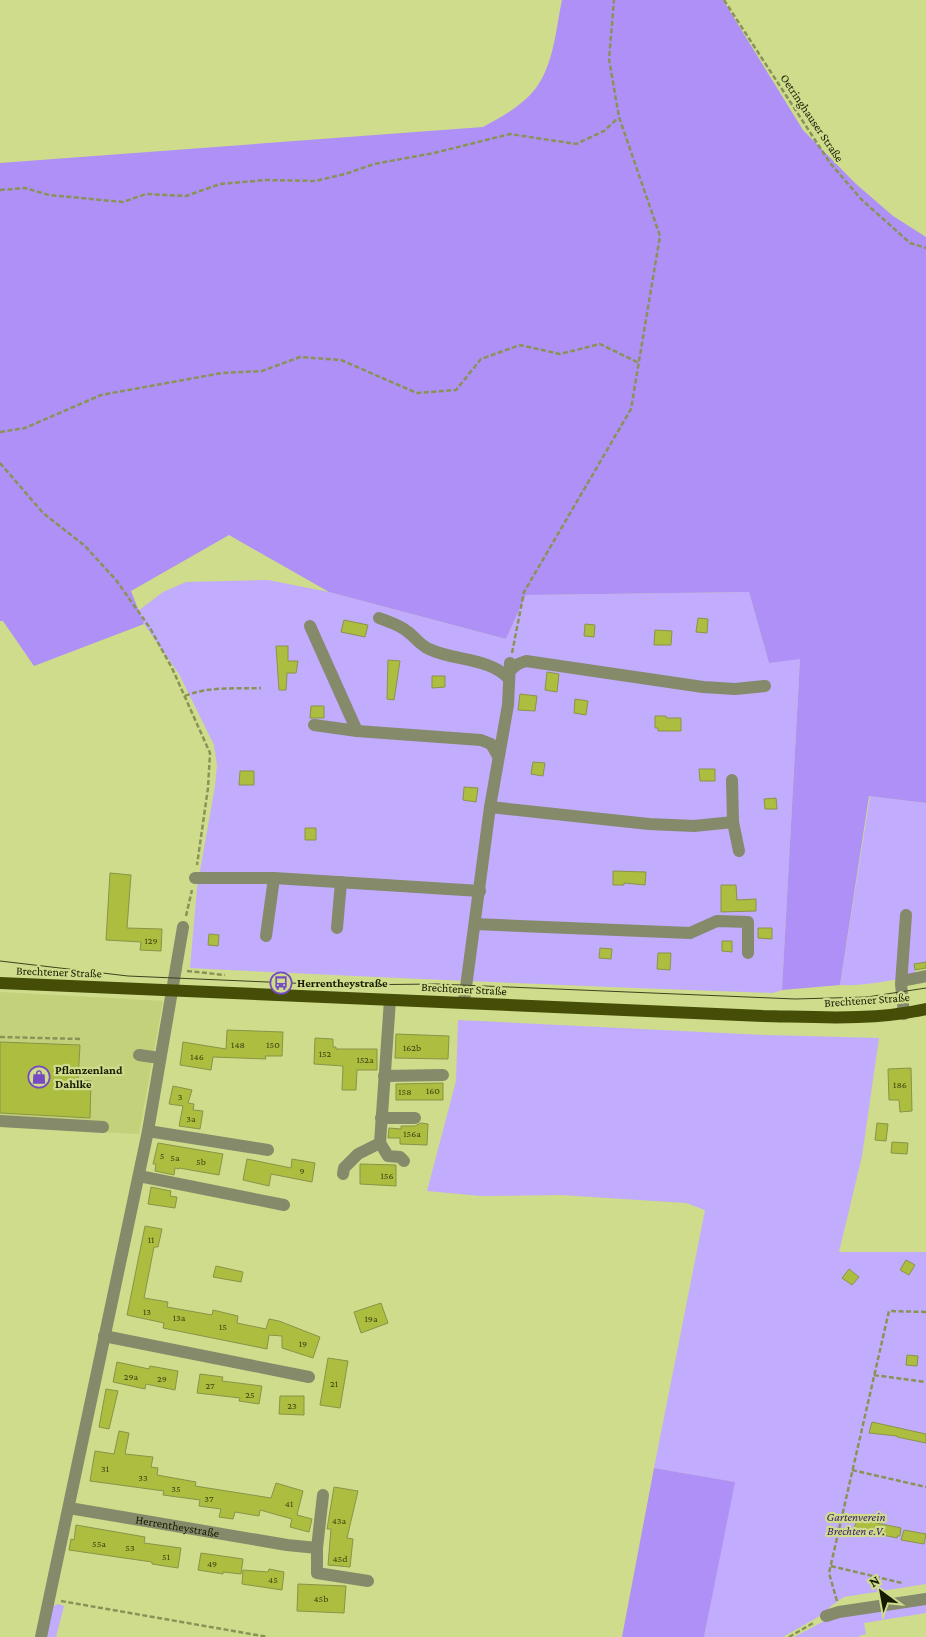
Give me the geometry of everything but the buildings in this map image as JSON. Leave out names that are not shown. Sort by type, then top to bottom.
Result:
[{"type":"main road","name":"Brechtener Straße","points":[[0,983],[763,1016],[850,1018],[904,1014],[926,1009]]},
{"type":"street","points":[[379,618],[407,631],[427,648],[441,654],[492,666],[503,672],[509,671],[526,661],[703,687],[735,688],[765,686]]},
{"type":"street","points":[[310,626],[356,732]]},
{"type":"street","points":[[464,1002],[490,807],[508,705],[509,671]]},
{"type":"street","points":[[314,726],[356,732],[481,740],[491,744],[498,756]]},
{"type":"street","points":[[732,780],[733,822],[739,851]]},
{"type":"street","points":[[490,807],[649,824],[694,826],[733,822]]},
{"type":"street","points":[[195,878],[274,878],[480,891]]},
{"type":"street","points":[[266,936],[274,878]]},
{"type":"street","points":[[337,928],[341,882]]},
{"type":"street","points":[[904,1014],[902,981],[906,915]]},
{"type":"street","points":[[475,924],[690,933],[717,921],[748,922],[748,953]]},
{"type":"street","points":[[41,1637],[148,1131],[183,927]]},
{"type":"street","points":[[902,981],[926,977]]},
{"type":"street","points":[[390,1000],[380,1143],[388,1156],[400,1157],[404,1161]]},
{"type":"street","points":[[139,1055],[160,1058]]},
{"type":"street","points":[[384,1076],[443,1075]]},
{"type":"street","points":[[381,1118],[415,1118]]},
{"type":"street","points":[[0,1121],[104,1127]]},
{"type":"street","points":[[148,1131],[268,1150]]},
{"type":"street","points":[[343,1174],[344,1168],[358,1154],[380,1143]]},
{"type":"street","points":[[139,1176],[284,1205]]},
{"type":"street","points":[[104,1336],[309,1377]]},
{"type":"street","points":[[323,1495],[316,1573],[368,1581]]},
{"type":"street","name":"Herrentheystraße","points":[[69,1508],[286,1545],[317,1548]]},
{"type":"street","points":[[826,1616],[839,1612],[926,1599]]},
{"type":"path","points":[[509,671],[524,592],[631,409],[660,236],[619,117],[609,59],[614,0]]},
{"type":"path","name":"Oetringhauser Straße","points":[[724,0],[830,163],[862,200],[910,243],[926,248]]},
{"type":"path","points":[[0,190],[24,188],[49,196],[122,202],[146,194],[186,196],[220,184],[266,180],[315,181],[345,174],[374,164],[434,153],[510,134],[576,144],[604,131],[619,117]]},
{"type":"path","points":[[0,432],[24,428],[101,396],[222,372],[262,371],[300,357],[341,360],[417,393],[456,390],[481,359],[520,345],[560,354],[600,344],[639,362]]},
{"type":"path","points":[[0,463],[43,513],[85,546],[116,580],[150,628],[185,696],[210,753],[208,788],[195,878],[183,927]]},
{"type":"path","points":[[185,696],[208,689],[261,688]]},
{"type":"path","points":[[176,970],[225,975]]},
{"type":"path","points":[[0,1037],[80,1039]]},
{"type":"path","points":[[58,1045],[59,1039]]},
{"type":"path","points":[[78,1074],[105,1069]]},
{"type":"path","points":[[839,1612],[829,1573],[890,1311],[926,1312]]},
{"type":"path","points":[[874,1375],[926,1382]]},
{"type":"path","points":[[852,1470],[926,1487]]},
{"type":"path","points":[[831,1566],[902,1583]]},
{"type":"path","points":[[50,1599],[268,1637]]},
{"type":"path","points":[[788,1637],[826,1616]]},
{"type":"shaded area","points":[[562,0],[723,0],[803,130],[856,184],[893,216],[926,237],[926,803],[869,796],[840,985],[782,990],[800,659],[769,663],[749,592],[526,595],[506,639],[329,592],[229,535],[131,591],[144,624],[34,666],[3,621],[0,621],[0,163],[483,127],[519,105],[536,88],[551,57]]},
{"type":"shaded area","points":[[0,992],[163,1001],[139,1134],[0,1127]]},
{"type":"shaded area","points":[[654,1468],[735,1482],[704,1637],[622,1637]]},
{"type":"green space","points":[[268,580],[329,592],[506,639],[526,595],[749,592],[769,663],[800,658],[782,990],[773,993],[190,968],[197,888],[217,765],[214,745],[179,674],[144,624],[138,611],[163,592],[186,582]]},
{"type":"green space","points":[[870,796],[926,803],[926,962],[914,964],[916,975],[878,983],[840,985]]},
{"type":"green space","name":"Gartenverein Brechten e.V.","points":[[458,1020],[766,1035],[879,1038],[862,1156],[839,1252],[926,1252],[926,1584],[844,1597],[825,1613],[783,1637],[704,1637],[734,1482],[654,1468],[705,1210],[686,1203],[560,1195],[481,1196],[427,1191],[456,1081]]},
{"type":"green space","points":[[926,1603],[926,1613],[864,1623],[866,1634],[859,1637],[794,1637],[826,1620]]},
{"type":"green space","points":[[58,1604],[64,1606],[56,1637],[45,1637],[51,1607]]},
{"type":"tram line","points":[[0,961],[128,976],[337,985],[437,984],[795,999],[867,997],[926,988]]},
{"type":"place","name":"Herrentheystraße","points":[[281,983]]},
{"type":"place","name":"Pflanzenland Dahlke","points":[[39,1077]]}]
